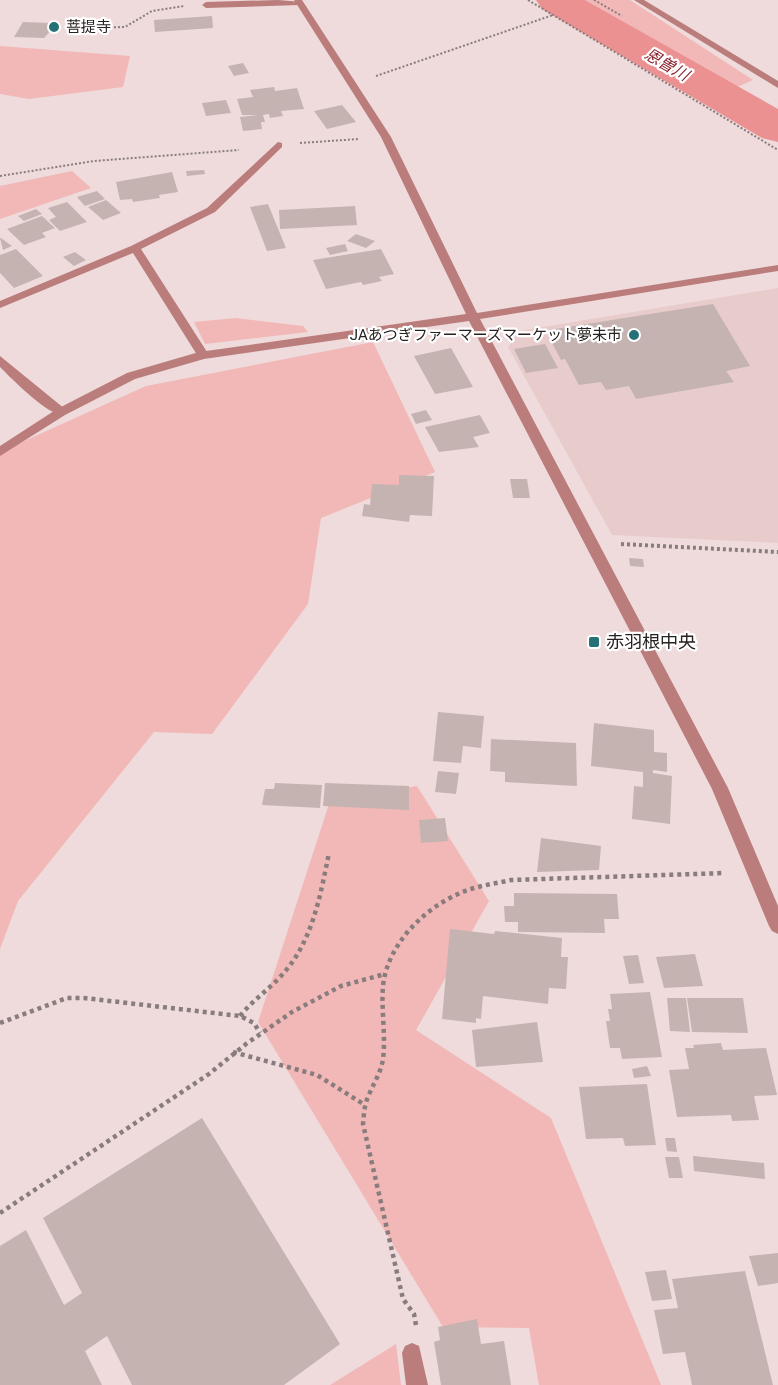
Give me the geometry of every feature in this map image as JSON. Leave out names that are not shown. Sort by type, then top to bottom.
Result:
[{"type":"street","points":[[638,0],[778,85]]},
{"type":"street","points":[[206,5],[299,1],[386,137],[473,317],[720,788],[778,926]]},
{"type":"street","points":[[0,305],[135,248],[211,210],[278,145]]},
{"type":"street","points":[[135,248],[203,355]]},
{"type":"street","points":[[0,452],[61,412],[131,376],[203,355],[473,317],[778,268]]},
{"type":"street","points":[[0,360],[24,384],[61,412]]},
{"type":"street","points":[[412,1353],[417,1385]]},
{"type":"path","points":[[528,0],[778,150]]},
{"type":"path","points":[[78,28],[107,30],[125,27],[152,11],[206,5]]},
{"type":"path","points":[[353,84],[554,15]]},
{"type":"path","points":[[0,176],[94,161],[183,156],[278,145],[386,137]]},
{"type":"path","points":[[591,542],[778,552]]},
{"type":"path","points":[[240,1016],[250,1002],[280,976],[303,945],[318,911],[329,853]]},
{"type":"path","points":[[412,1353],[417,1333],[414,1314],[403,1299],[363,1125],[365,1105],[376,1084],[383,1063],[386,1033],[383,986],[388,960],[394,949],[422,920],[451,897],[488,884],[511,880],[755,872]]},
{"type":"path","points":[[0,1213],[209,1074],[233,1052],[260,1033],[325,995],[371,975],[385,974]]},
{"type":"path","points":[[0,1023],[67,998],[84,998],[240,1016],[254,1023],[260,1033]]},
{"type":"path","points":[[233,1052],[317,1075],[365,1105]]},
{"type":"shaded area","points":[[585,0],[630,0],[753,80],[737,87]]},
{"type":"shaded area","points":[[0,46],[130,56],[123,87],[29,99],[0,94]]},
{"type":"shaded area","points":[[72,171],[91,188],[0,219],[0,186]]},
{"type":"shaded area","name":"JAあつぎファーマーズマーケット夢未市","points":[[778,288],[778,543],[612,535],[508,347],[519,331]]},
{"type":"shaded area","points":[[236,318],[303,326],[308,332],[205,344],[194,322]]},
{"type":"shaded area","points":[[373,342],[435,472],[321,518],[308,604],[212,734],[154,732],[18,901],[0,949],[0,452],[146,386]]},
{"type":"shaded area","points":[[417,786],[489,901],[416,1030],[551,1118],[661,1385],[539,1385],[529,1328],[443,1327],[258,1022],[330,801]]},
{"type":"shaded area","points":[[396,1344],[401,1385],[330,1385]]},
{"type":"building","points":[[212,16],[213,28],[155,32],[154,20]]},
{"type":"building","points":[[23,22],[51,23],[49,27],[53,28],[44,38],[14,37]]},
{"type":"building","points":[[243,63],[249,73],[234,76],[228,66]]},
{"type":"building","points":[[274,87],[275,91],[297,88],[304,109],[281,111],[283,116],[270,118],[269,114],[263,115],[265,122],[261,122],[262,129],[243,131],[240,117],[258,115],[242,115],[237,99],[253,97],[250,90]]},
{"type":"building","points":[[226,100],[231,113],[206,116],[202,103]]},
{"type":"building","points":[[342,105],[356,122],[327,129],[314,111]]},
{"type":"building","points":[[204,170],[205,174],[187,176],[186,171]]},
{"type":"building","points":[[172,172],[178,192],[159,195],[160,198],[133,202],[132,199],[120,200],[116,182]]},
{"type":"building","points":[[97,191],[105,199],[85,206],[77,197]]},
{"type":"building","points":[[106,200],[121,213],[103,220],[88,207]]},
{"type":"building","points":[[67,202],[87,222],[60,231],[49,220],[56,217],[48,208]]},
{"type":"building","points":[[268,204],[286,248],[267,251],[250,207]]},
{"type":"building","points":[[355,206],[357,225],[280,229],[279,210]]},
{"type":"building","points":[[36,209],[42,214],[24,221],[18,216]]},
{"type":"building","points":[[42,216],[55,228],[42,233],[46,237],[24,245],[7,229]]},
{"type":"building","points":[[356,234],[375,241],[366,248],[347,241]]},
{"type":"building","points":[[1,238],[12,246],[3,250]]},
{"type":"building","points":[[345,244],[348,251],[330,255],[326,248]]},
{"type":"building","points":[[16,249],[43,276],[14,288],[0,273],[0,255]]},
{"type":"building","points":[[381,249],[394,274],[379,277],[382,281],[363,285],[361,282],[326,289],[313,260]]},
{"type":"building","points":[[75,252],[86,260],[74,266],[63,257]]},
{"type":"building","points":[[713,304],[750,366],[726,371],[734,382],[636,399],[629,386],[606,390],[601,382],[579,385],[565,359],[561,360],[551,341],[555,340],[549,330]]},
{"type":"building","points":[[545,344],[558,368],[526,373],[514,349]]},
{"type":"building","points":[[451,348],[473,387],[435,394],[414,356]]},
{"type":"building","points":[[426,410],[432,420],[416,424],[411,414]]},
{"type":"building","points":[[480,415],[490,433],[473,437],[479,447],[439,452],[425,427]]},
{"type":"building","points":[[399,475],[434,476],[432,516],[410,515],[409,522],[362,516],[364,504],[370,505],[372,484],[399,485]]},
{"type":"building","points":[[510,479],[527,479],[530,498],[513,498]]},
{"type":"building","points":[[629,558],[643,559],[644,567],[630,566]]},
{"type":"building","points":[[438,712],[484,716],[481,748],[463,746],[461,763],[433,761]]},
{"type":"building","points":[[594,723],[654,730],[654,752],[667,753],[667,772],[653,770],[653,773],[672,776],[670,824],[632,819],[634,786],[643,787],[643,772],[591,766]]},
{"type":"building","points":[[491,739],[576,743],[577,786],[505,782],[505,772],[490,771]]},
{"type":"building","points":[[438,771],[459,773],[456,794],[435,792]]},
{"type":"building","points":[[275,783],[322,785],[320,808],[262,805],[265,789],[274,789]]},
{"type":"building","points":[[325,783],[409,786],[409,810],[323,806]]},
{"type":"building","points":[[445,818],[448,841],[421,843],[419,820]]},
{"type":"building","points":[[541,838],[601,846],[599,870],[537,872]]},
{"type":"building","points":[[514,893],[617,894],[619,919],[604,919],[605,933],[518,932],[518,922],[505,922],[504,906],[514,906]]},
{"type":"building","points":[[450,929],[562,938],[561,957],[568,957],[566,989],[549,988],[548,1004],[483,996],[481,1019],[476,1018],[476,1023],[442,1019]]},
{"type":"building","points":[[695,954],[703,986],[664,988],[656,957]]},
{"type":"building","points":[[638,955],[644,983],[629,984],[623,956]]},
{"type":"building","points":[[650,992],[662,1057],[622,1059],[620,1048],[610,1048],[606,1021],[610,1021],[608,1009],[612,1009],[610,994]]},
{"type":"building","points":[[667,998],[686,998],[690,1032],[670,1031]]},
{"type":"building","points":[[687,998],[743,998],[748,1033],[692,1032]]},
{"type":"building","points":[[537,1022],[543,1062],[476,1067],[472,1030]]},
{"type":"building","points":[[721,1043],[723,1050],[766,1048],[777,1095],[754,1096],[759,1120],[732,1121],[731,1115],[677,1117],[669,1070],[689,1069],[685,1048],[694,1048],[693,1045]]},
{"type":"building","points":[[647,1066],[651,1076],[634,1078],[632,1069]]},
{"type":"building","points":[[647,1084],[656,1145],[625,1146],[623,1138],[586,1139],[579,1087]]},
{"type":"building","points":[[202,1118],[340,1344],[284,1385],[132,1385],[107,1336],[85,1351],[102,1385],[0,1385],[0,1246],[26,1230],[64,1305],[82,1293],[43,1218]]},
{"type":"building","points":[[665,1138],[675,1138],[677,1152],[667,1151]]},
{"type":"building","points":[[693,1156],[764,1163],[765,1179],[694,1171]]},
{"type":"building","points":[[665,1157],[679,1157],[683,1178],[669,1178]]},
{"type":"building","points":[[778,1253],[778,1283],[758,1286],[749,1256]]},
{"type":"building","points":[[666,1270],[672,1299],[652,1301],[645,1272]]},
{"type":"building","points":[[745,1271],[773,1385],[692,1385],[685,1352],[663,1354],[654,1310],[678,1308],[672,1279]]},
{"type":"building","points":[[477,1319],[481,1344],[504,1341],[511,1385],[441,1385],[434,1342],[440,1340],[438,1327]]},
{"type":"waterway","name":"恩曽川","points":[[556,0],[778,128]]},
{"type":"place","name":"菩提寺","points":[[54,27]]},
{"type":"place","name":"JAあつぎファーマーズマーケット夢未市","points":[[634,335]]},
{"type":"place","name":"赤羽根中央","points":[[594,642]]}]
